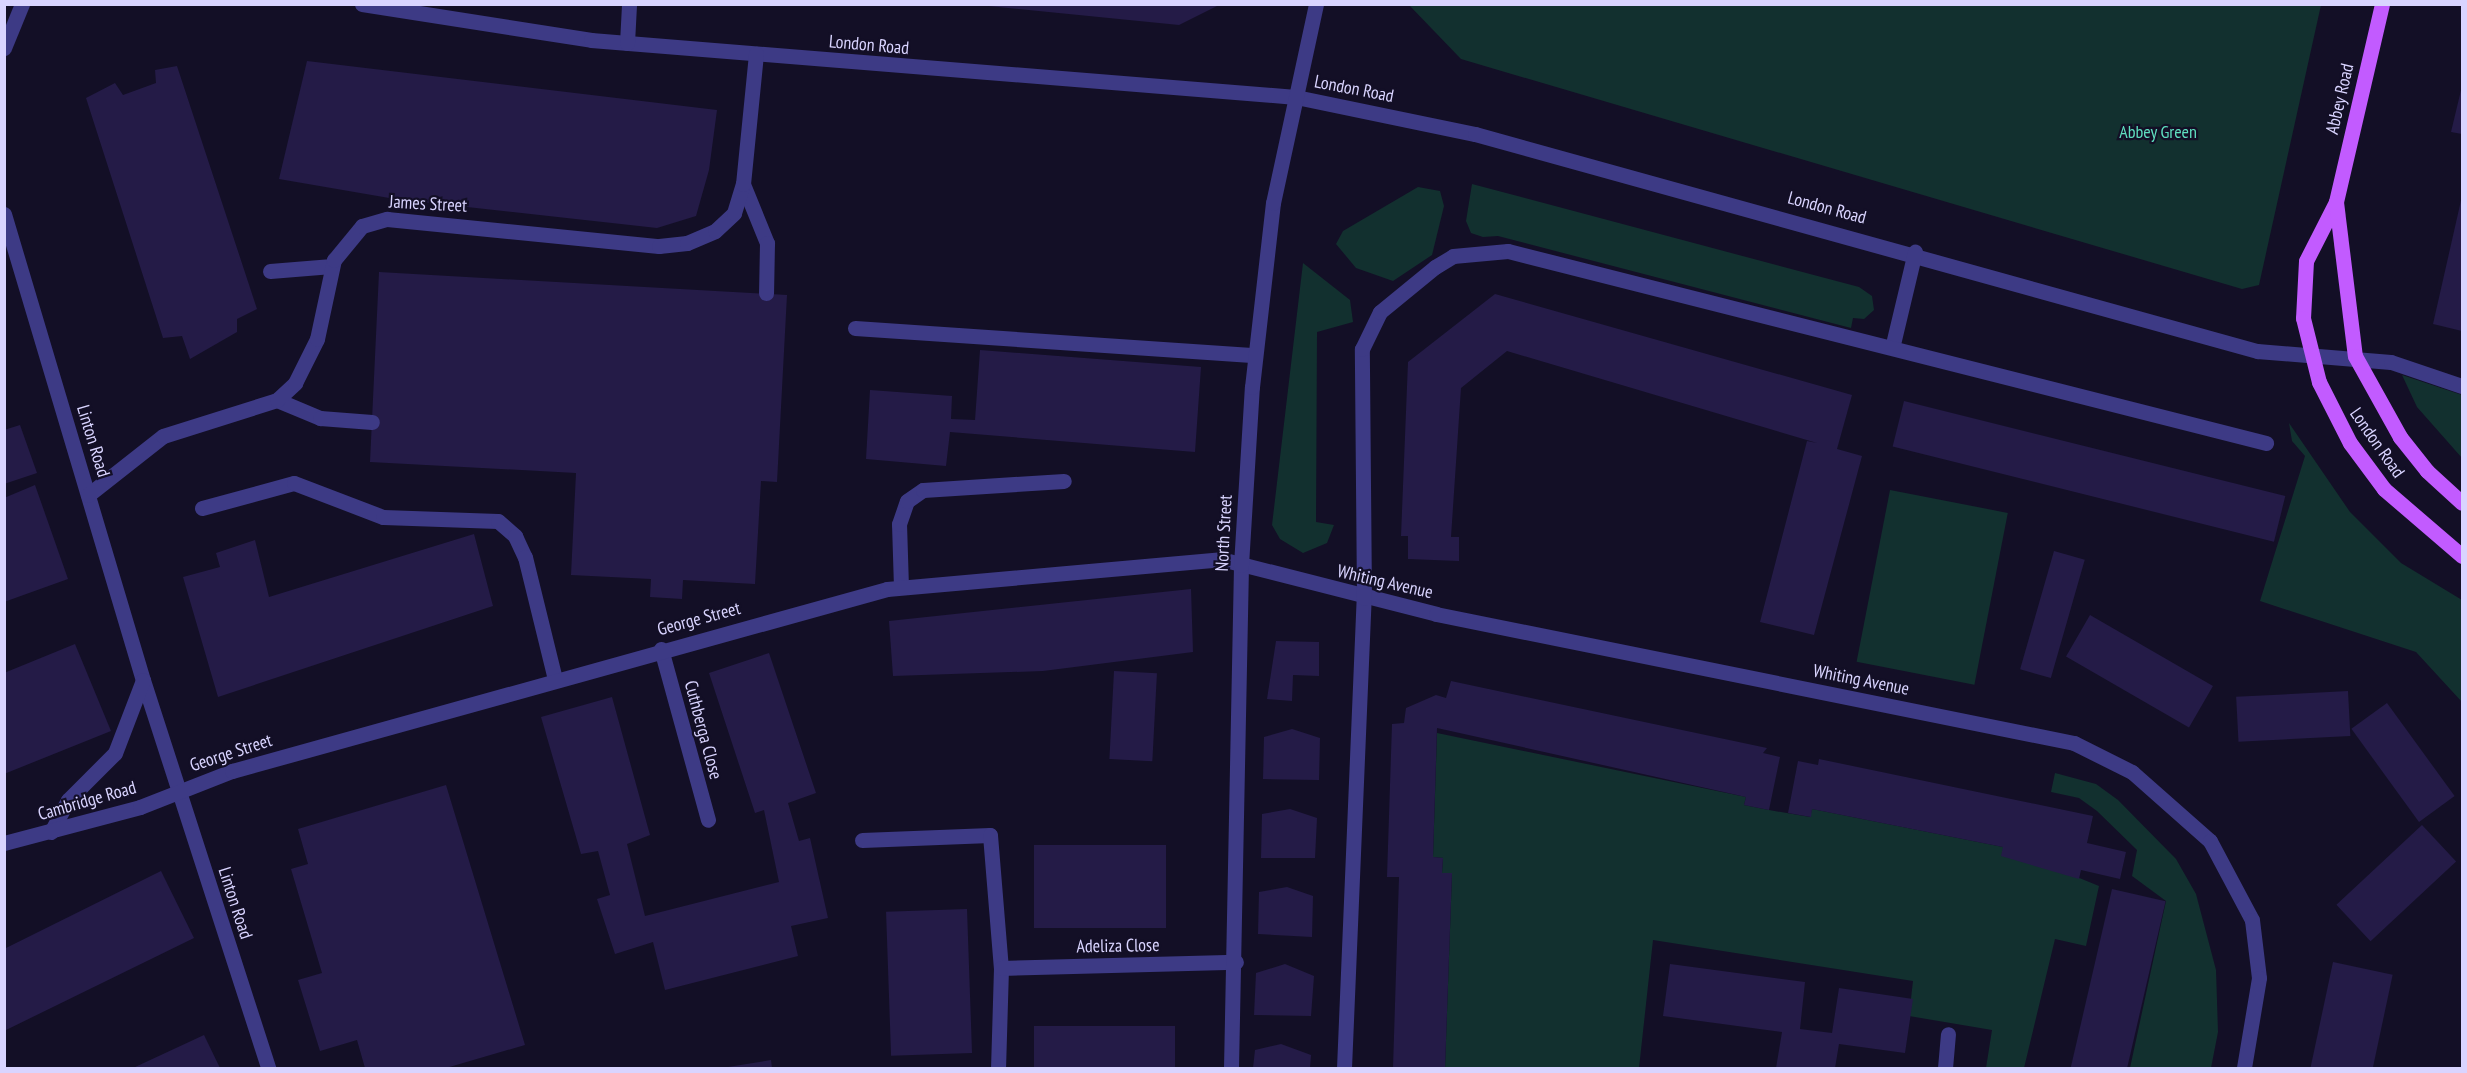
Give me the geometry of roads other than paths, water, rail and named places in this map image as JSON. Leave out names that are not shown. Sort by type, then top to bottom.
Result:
[{"type":"main road","name":"Abbey Road","points":[[2313,359],[2301,294],[2306,261],[2336,202],[2382,4]]},
{"type":"main road","name":"Abbey Road","points":[[2336,202],[2355,356]]},
{"type":"main road","name":"London Road","points":[[2355,356],[2400,437],[2427,471],[2463,502]]},
{"type":"main road","name":"London Road","points":[[2313,359],[2332,412],[2384,489],[2463,556]]},
{"type":"street","points":[[4,48],[22,4]]},
{"type":"street","name":"London Road","points":[[362,4],[483,27],[627,43],[1296,97],[1475,134],[1915,252],[2257,351],[2313,359],[2355,356]]},
{"type":"street","points":[[627,43],[629,4]]},
{"type":"street","name":"North Street","points":[[1231,1068],[1236,962],[1241,565],[1255,355],[1273,204],[1316,4]]},
{"type":"street","name":"James Street","points":[[277,400],[309,362],[333,266],[355,232],[387,219],[659,246],[687,243],[715,231],[734,213],[743,184],[756,54]]},
{"type":"street","points":[[743,184],[766,243],[766,293]]},
{"type":"street","name":"Linton Road","points":[[4,214],[143,680],[268,1068]]},
{"type":"street","points":[[1344,1068],[1364,598],[1362,349],[1386,306],[1454,256],[1508,251],[1893,344],[2266,444]]},
{"type":"street","points":[[1893,344],[1915,252]]},
{"type":"street","points":[[270,271],[333,266]]},
{"type":"street","points":[[855,328],[1255,355]]},
{"type":"street","points":[[2355,356],[2463,386]]},
{"type":"street","points":[[88,495],[163,436],[277,400],[320,418],[372,422]]},
{"type":"street","points":[[901,587],[899,524],[908,501],[923,490],[1064,481]]},
{"type":"street","points":[[202,508],[294,483],[383,517],[498,521],[515,536],[525,557],[555,680]]},
{"type":"street","name":"George Street","points":[[180,791],[661,649],[901,587],[1221,559],[1241,565]]},
{"type":"street","name":"Whiting Avenue","points":[[1241,565],[1364,598],[2074,743],[2132,772],[2210,841],[2252,920],[2259,978],[2244,1068]]},
{"type":"street","name":"Cuthberga Close","points":[[661,649],[708,820]]},
{"type":"street","points":[[51,832],[68,800],[115,753],[143,680]]},
{"type":"street","name":"Cambridge Road","points":[[4,843],[51,832],[180,791]]},
{"type":"street","points":[[862,840],[990,835],[1000,968],[998,1068]]},
{"type":"street","name":"Adeliza Close","points":[[1000,968],[1236,962]]},
{"type":"street","points":[[1945,1068],[1948,1034]]},
{"type":"park label","name":"Abbey Green","points":[[2158,132]]}]
